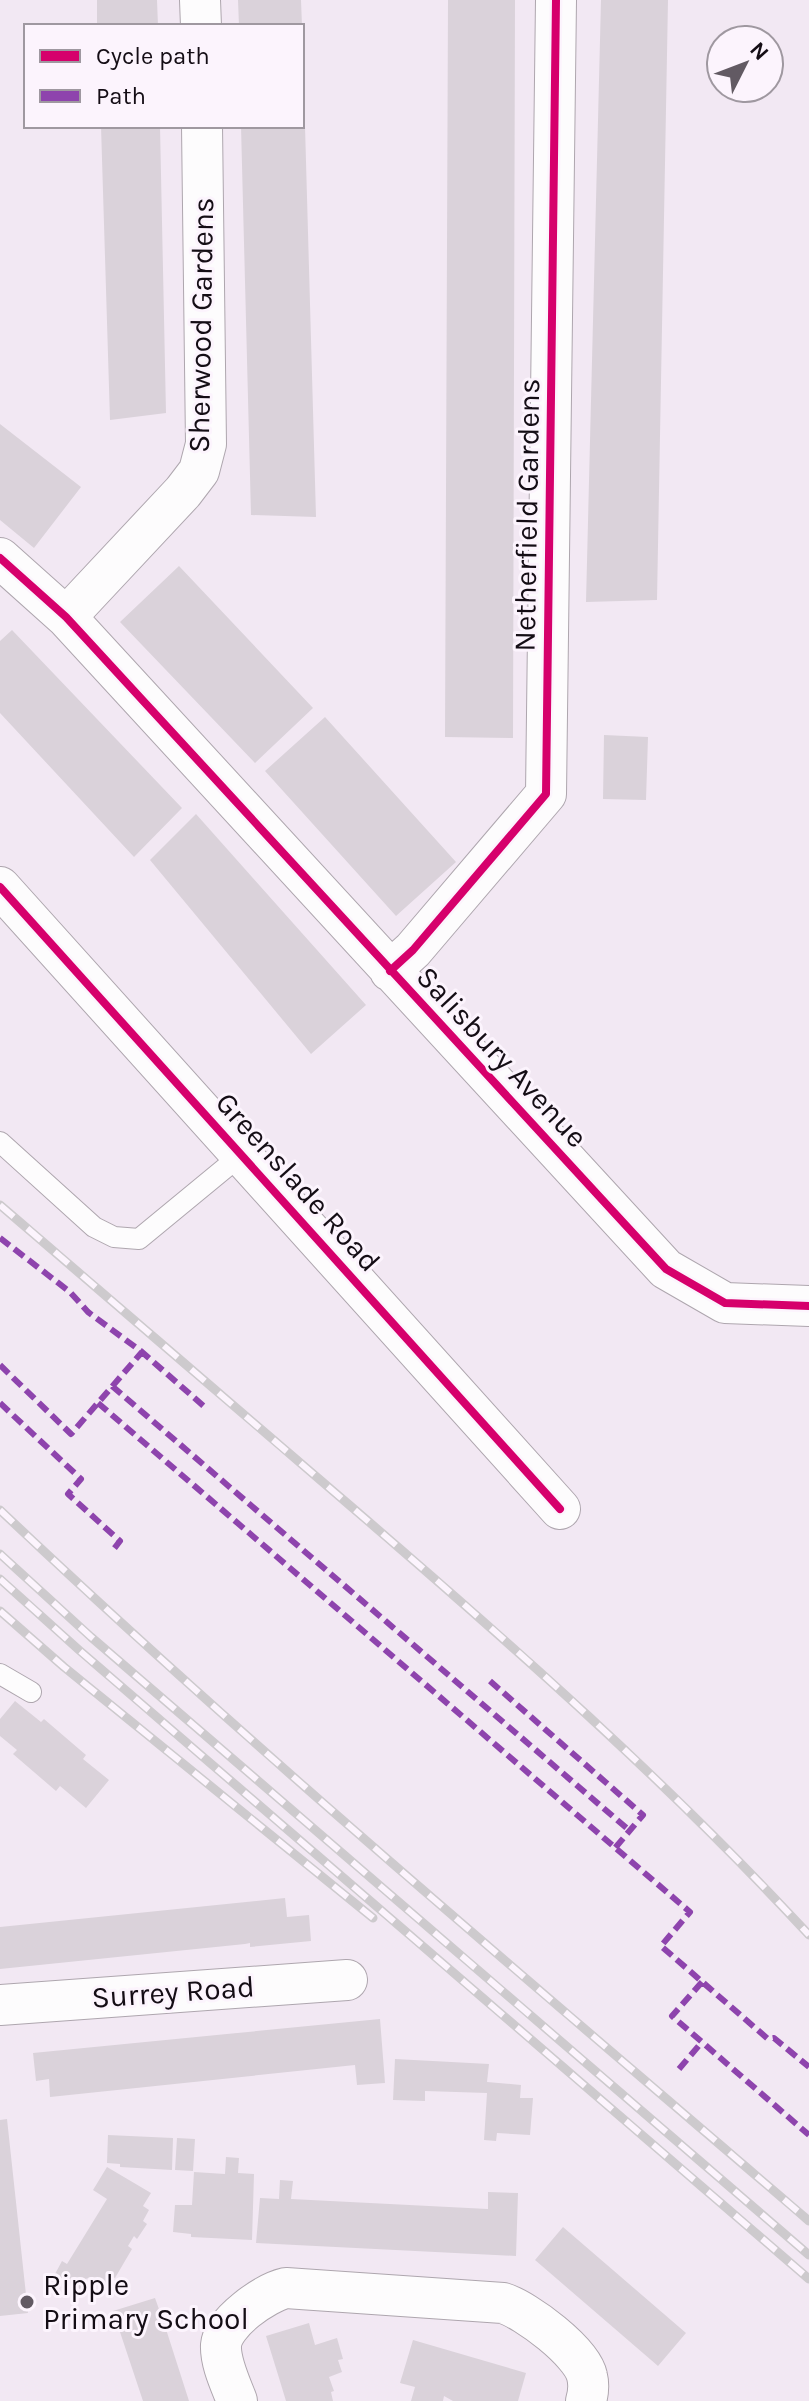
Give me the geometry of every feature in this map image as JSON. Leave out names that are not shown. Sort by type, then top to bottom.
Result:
[{"type":"street","points":[[200,0],[201,24]]},
{"type":"street","name":"Netherfield Gardens","points":[[390,971],[413,950],[546,794],[556,0]]},
{"type":"street","name":"Sherwood Gardens","points":[[66,617],[199,471],[206,444],[202,128]]},
{"type":"street","name":"Salisbury Avenue","points":[[0,558],[66,617],[666,1269],[725,1303],[809,1306]]},
{"type":"street","name":"Greenslade Road","points":[[0,887],[560,1509]]},
{"type":"street","name":"Surrey Road","points":[[0,2005],[347,1980]]},
{"type":"street","points":[[237,2401],[223,2358],[221,2346],[224,2334],[258,2299],[271,2291],[286,2288],[503,2303],[519,2308],[575,2355],[587,2374],[586,2401]]},
{"type":"lane","points":[[0,1142],[94,1227],[114,1237],[139,1239],[241,1155]]},
{"type":"lane","points":[[0,1674],[31,1692]]},
{"type":"building","points":[[97,0],[157,0],[158,24],[97,24]]},
{"type":"building","points":[[238,0],[301,0],[302,24],[239,24]]},
{"type":"building","points":[[448,0],[515,0],[513,738],[445,737]]},
{"type":"building","points":[[601,0],[668,0],[657,600],[586,602]]},
{"type":"building","points":[[305,126],[316,517],[251,515],[241,128]]},
{"type":"building","points":[[101,128],[160,128],[166,413],[110,420]]},
{"type":"building","points":[[0,424],[81,487],[34,548],[0,520]]},
{"type":"building","points":[[179,566],[313,708],[255,763],[120,622]]},
{"type":"building","points":[[12,630],[182,808],[134,857],[0,713],[0,641]]},
{"type":"building","points":[[325,717],[456,862],[396,916],[265,771]]},
{"type":"building","points":[[604,735],[648,737],[646,800],[603,799]]},
{"type":"building","points":[[196,814],[366,1005],[311,1054],[150,860]]},
{"type":"building","points":[[15,1701],[41,1722],[44,1719],[86,1755],[83,1759],[109,1780],[86,1808],[60,1786],[56,1791],[13,1754],[17,1750],[0,1736],[0,1719]]},
{"type":"building","points":[[285,1898],[287,1917],[309,1915],[311,1941],[250,1947],[250,1943],[0,1969],[0,1927]]},
{"type":"building","points":[[380,2019],[385,2083],[357,2085],[355,2065],[50,2097],[49,2079],[36,2081],[33,2053]]},
{"type":"building","points":[[395,2059],[489,2064],[487,2082],[521,2085],[520,2098],[533,2098],[530,2135],[497,2133],[496,2141],[484,2140],[487,2093],[425,2091],[425,2101],[393,2100]]},
{"type":"building","points":[[7,2119],[28,2313],[0,2316],[0,2120]]},
{"type":"building","points":[[108,2135],[173,2138],[172,2170],[120,2167],[120,2164],[107,2163]]},
{"type":"building","points":[[177,2138],[195,2139],[193,2171],[175,2170]]},
{"type":"building","points":[[226,2157],[239,2158],[238,2173],[254,2174],[252,2240],[191,2237],[191,2234],[173,2232],[175,2205],[192,2205],[194,2172],[225,2174]]},
{"type":"building","points":[[107,2167],[151,2193],[143,2206],[149,2210],[143,2221],[147,2224],[137,2239],[134,2236],[128,2246],[132,2249],[115,2278],[111,2276],[104,2289],[87,2278],[80,2289],[55,2274],[62,2261],[67,2264],[107,2199],[93,2190]]},
{"type":"building","points":[[280,2180],[293,2181],[291,2199],[488,2209],[488,2192],[518,2193],[516,2256],[256,2243],[260,2198],[279,2199]]},
{"type":"building","points":[[563,2227],[686,2333],[658,2366],[535,2260]]},
{"type":"building","points":[[155,2298],[189,2401],[143,2401],[113,2311]]},
{"type":"building","points":[[309,2323],[315,2345],[337,2338],[343,2359],[338,2360],[342,2372],[329,2377],[334,2391],[331,2392],[333,2401],[286,2401],[266,2336]]},
{"type":"building","points":[[413,2340],[526,2373],[518,2401],[453,2401],[444,2396],[443,2401],[411,2401],[415,2387],[400,2383]]},
{"type":"railway","points":[[0,1205],[530,1663],[701,1823],[809,1935]]},
{"type":"railway","points":[[0,1510],[299,1782],[809,2221]]},
{"type":"railway","points":[[0,1554],[91,1637],[809,2255]]},
{"type":"railway","points":[[0,1579],[809,2279]]},
{"type":"railway","points":[[0,1611],[64,1667],[373,1918]]},
{"type":"marked path","points":[[0,1238],[70,1292],[88,1312],[142,1352],[207,1409]]},
{"type":"marked path","points":[[0,1365],[71,1434],[142,1352]]},
{"type":"marked path","points":[[112,1386],[630,1831]]},
{"type":"marked path","points":[[0,1403],[81,1479],[68,1494],[120,1541],[113,1550]]},
{"type":"marked path","points":[[98,1403],[690,1912],[661,1946],[768,2039],[774,2038],[809,2067]]},
{"type":"marked path","points":[[490,1681],[643,1815],[615,1848]]},
{"type":"marked path","points":[[702,1982],[672,2016],[809,2135]]},
{"type":"marked path","points":[[679,2069],[702,2042]]},
{"type":"cycle path","points":[[390,971],[413,950],[546,794],[556,0]]},
{"type":"cycle path","points":[[0,558],[66,617],[666,1269],[725,1303],[809,1306]]},
{"type":"cycle path","points":[[0,887],[560,1509]]},
{"type":"place","name":"Ripple Primary School","points":[[27,2302]]}]
